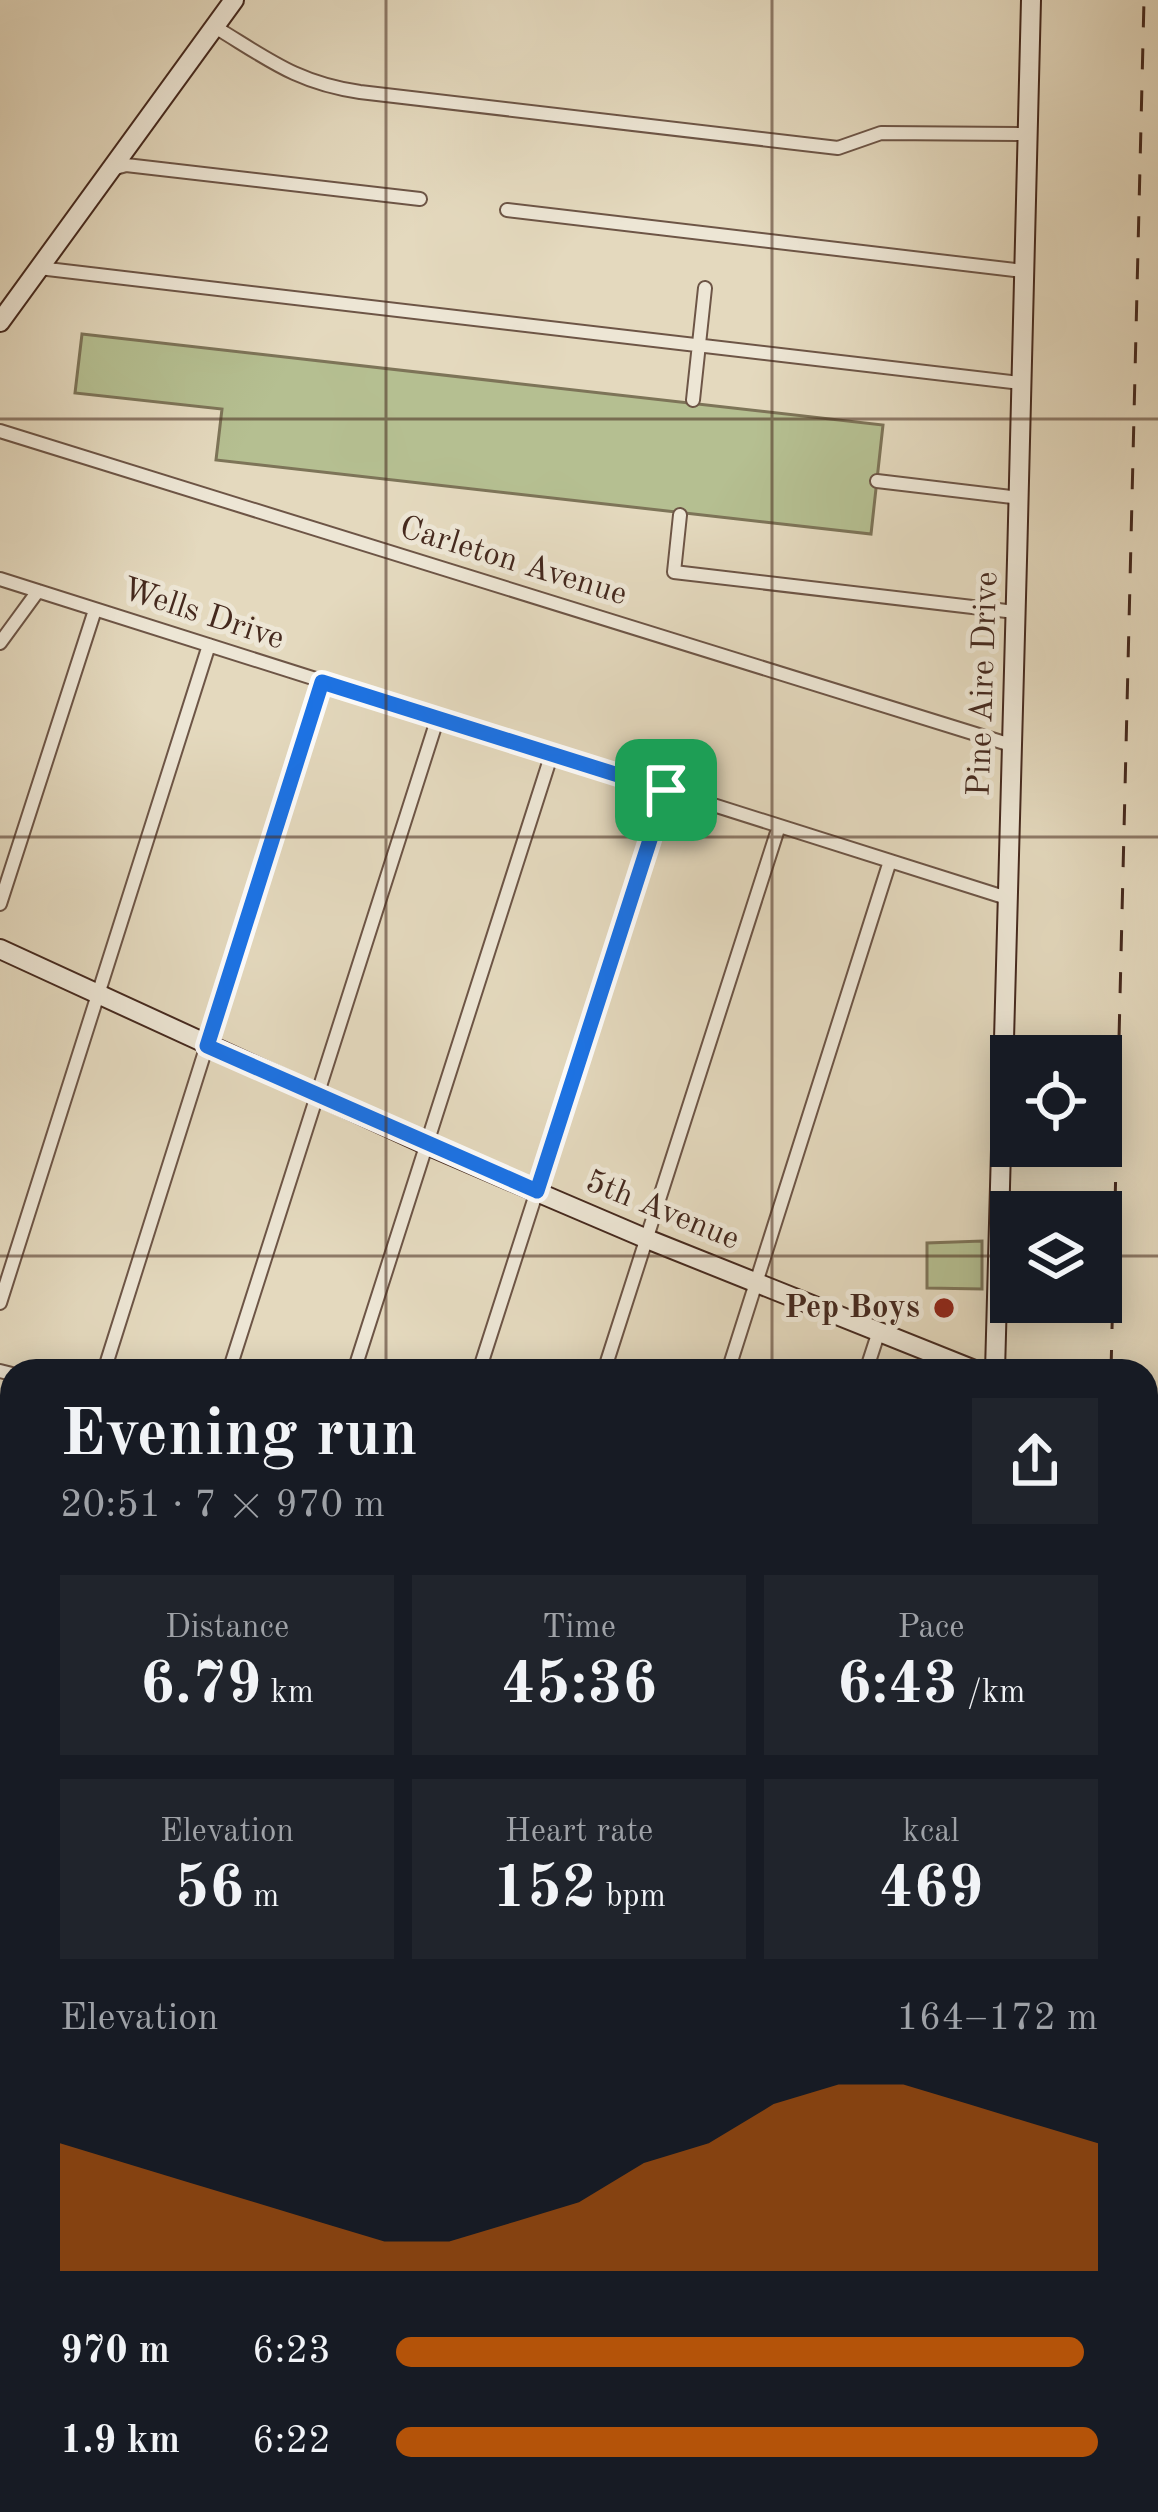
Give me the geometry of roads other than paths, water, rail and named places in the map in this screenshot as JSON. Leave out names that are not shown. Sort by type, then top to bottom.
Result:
[{"type":"street","points":[[0,322],[233,0]]},
{"type":"street","name":"Pine Aire Drive","points":[[995,1359],[1031,0]]},
{"type":"street","points":[[215,27],[294,75],[325,87],[360,92],[838,148],[881,133],[1027,134]]},
{"type":"street","points":[[111,170],[126,165],[420,200]]},
{"type":"street","points":[[507,210],[1023,271]]},
{"type":"street","points":[[39,268],[1020,383]]},
{"type":"street","points":[[693,400],[705,288]]},
{"type":"street","name":"Carleton Avenue","points":[[0,431],[1011,746]]},
{"type":"street","points":[[877,481],[1020,498]]},
{"type":"street","points":[[680,515],[674,572],[1015,612]]},
{"type":"street","name":"Wells Drive","points":[[0,579],[1007,898]]},
{"type":"street","points":[[0,643],[38,591]]},
{"type":"street","points":[[0,904],[95,610]]},
{"type":"street","points":[[0,1303],[209,645]]},
{"type":"street","points":[[108,1359],[322,682]]},
{"type":"street","points":[[233,1359],[438,717]]},
{"type":"street","points":[[358,1359],[552,753]]},
{"type":"street","points":[[483,1359],[666,790]]},
{"type":"street","points":[[608,1359],[779,826]]},
{"type":"street","points":[[732,1359],[890,861]]},
{"type":"street","name":"5th Avenue","points":[[0,949],[427,1145],[948,1359]]},
{"type":"street","points":[[870,1359],[879,1331]]},
{"type":"railway","points":[[1111,1359],[1144,0]]},
{"type":"place","name":"Pep Boys","points":[[944,1308]]}]
